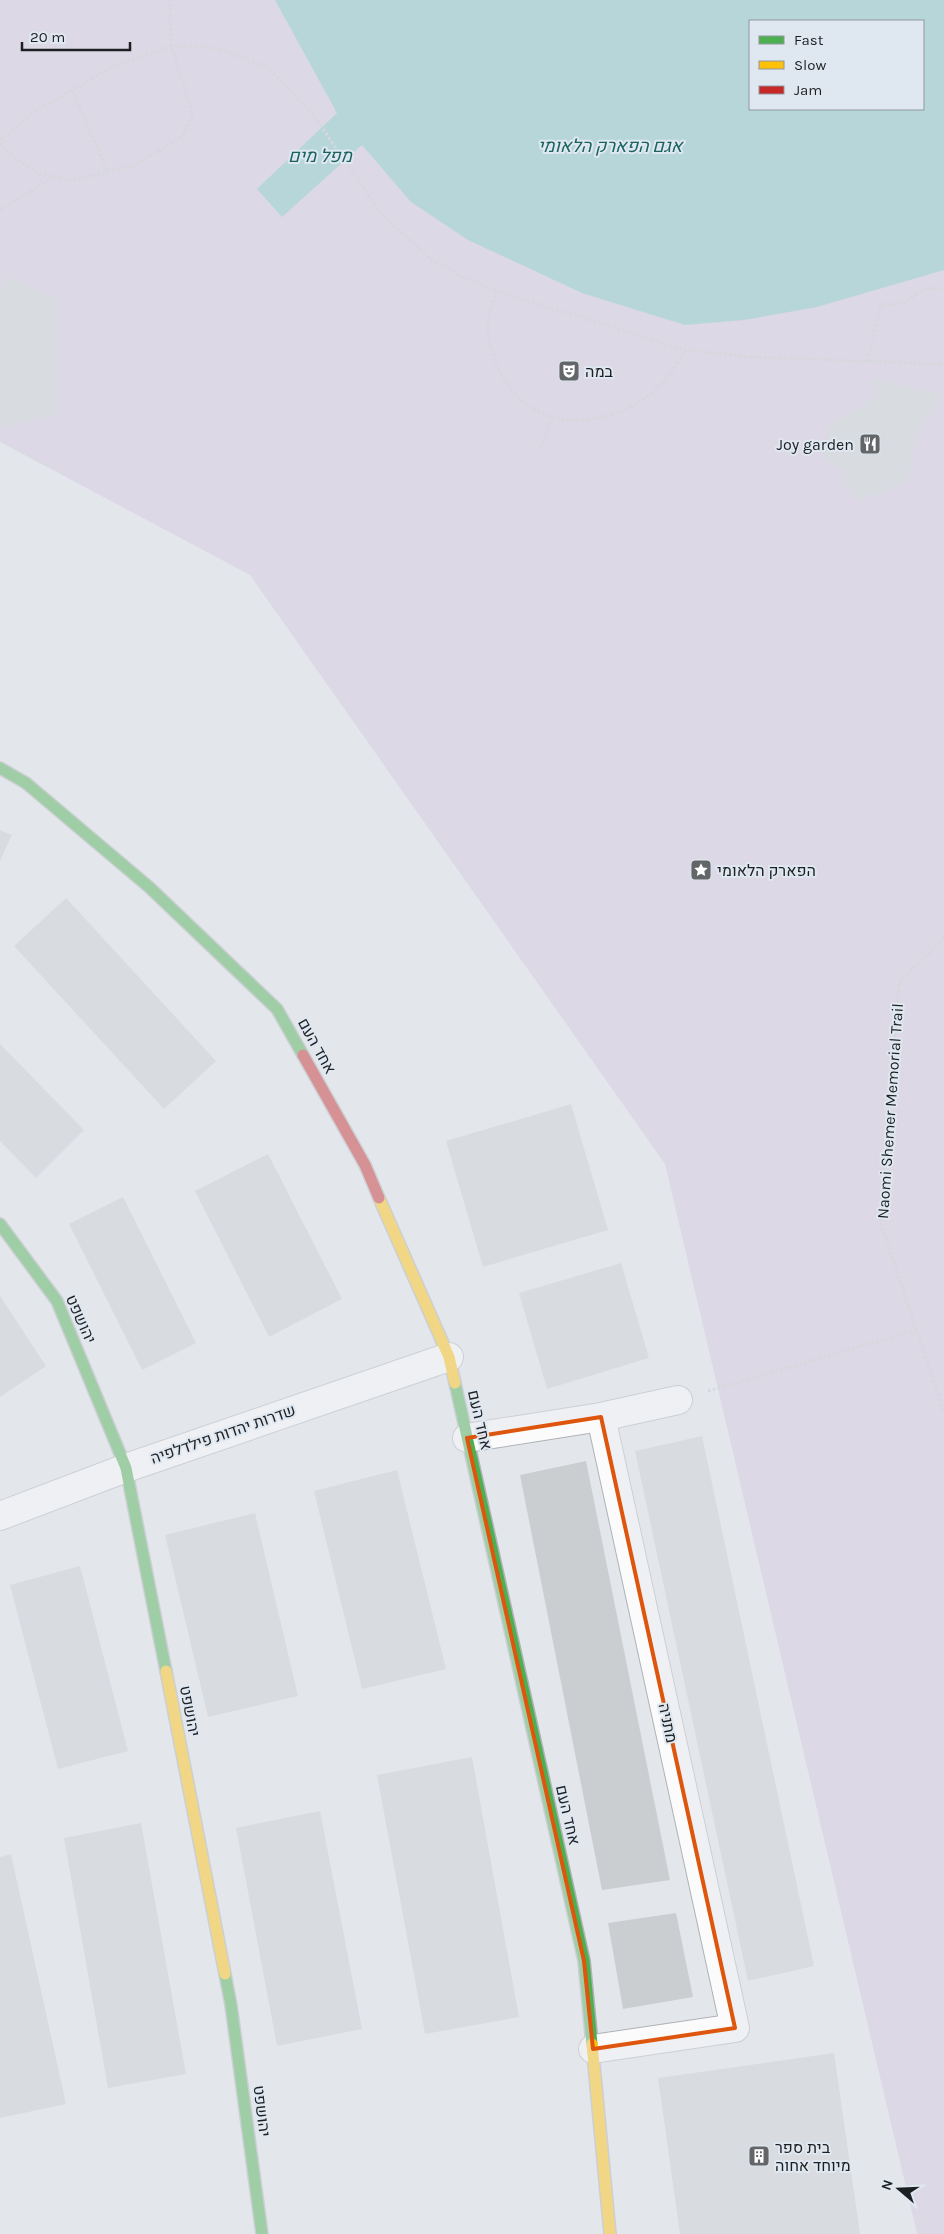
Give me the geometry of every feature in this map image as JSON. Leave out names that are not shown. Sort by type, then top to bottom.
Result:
[{"type":"street","name":"אחד העם","points":[[0,768],[26,783],[149,887],[277,1009],[364,1165],[449,1358],[584,1960],[610,2234]]},
{"type":"street","name":"יהושפט","points":[[0,1224],[57,1301],[126,1468],[232,2005],[262,2234]]},
{"type":"street","name":"שדרות יהדות פילדלפיה","points":[[0,1516],[126,1468],[449,1358]]},
{"type":"street","points":[[467,1438],[601,1417],[678,1400]]},
{"type":"street","name":"מתניה","points":[[592,2049],[735,2028],[601,1417]]},
{"type":"path","points":[[170,0],[171,46],[193,114],[182,137],[134,164],[69,181],[52,178],[37,172],[15,158],[0,141],[36,111],[112,67],[171,46],[214,48],[269,68],[312,113],[381,214],[432,260],[465,278],[497,291],[685,350],[750,357],[944,364]]},
{"type":"path","points":[[72,90],[108,172]]},
{"type":"path","points":[[0,210],[52,178]]},
{"type":"path","points":[[868,361],[881,304],[899,304],[919,292],[934,288],[944,289]]},
{"type":"path","points":[[497,291],[488,327],[495,361],[502,376],[524,401],[552,416],[582,421],[614,414],[629,408],[644,400],[663,385],[676,368],[685,350]]},
{"type":"path","points":[[541,448],[552,416]]},
{"type":"path","name":"Naomi Shemer Memorial Trail","points":[[944,938],[899,983],[880,1221],[944,1412]]},
{"type":"path","points":[[678,1400],[917,1330]]},
{"type":"highlighted area","points":[[601,1417],[735,2028],[593,2049],[584,1961],[467,1438]]},
{"type":"shaded area","name":"הפארק הלאומי","points":[[0,0],[944,0],[944,2234],[917,2234],[665,1164],[250,575],[0,442]]},
{"type":"water","name":"אגם הפארק הלאומי","points":[[275,0],[944,0],[944,270],[817,307],[744,320],[685,325],[582,293],[468,240],[411,202],[362,145],[282,217],[257,189],[337,113]]},
{"type":"building","points":[[12,277],[59,300],[56,415],[3,428],[0,427],[0,285]]},
{"type":"building","name":"Joy garden","points":[[874,379],[943,395],[916,433],[909,481],[860,500],[842,483],[847,476],[823,456],[831,423],[874,399]]},
{"type":"building","points":[[0,830],[12,835],[0,861]]},
{"type":"building","points":[[66,898],[216,1061],[164,1109],[14,946]]},
{"type":"building","points":[[0,1044],[84,1130],[36,1178],[0,1141]]},
{"type":"building","points":[[571,1104],[608,1230],[483,1267],[446,1141]]},
{"type":"building","points":[[268,1154],[342,1299],[269,1337],[195,1191]]},
{"type":"building","points":[[123,1197],[196,1343],[142,1370],[69,1224]]},
{"type":"building","points":[[621,1263],[649,1358],[547,1389],[519,1293]]},
{"type":"building","points":[[0,1296],[46,1366],[0,1397]]},
{"type":"building","points":[[702,1436],[814,1966],[748,1981],[635,1451]]},
{"type":"building","points":[[586,1461],[670,1880],[602,1890],[520,1475]]},
{"type":"building","points":[[397,1470],[446,1669],[362,1689],[314,1491]]},
{"type":"building","points":[[255,1513],[298,1696],[208,1717],[165,1535]]},
{"type":"building","points":[[80,1566],[128,1751],[58,1769],[10,1585]]},
{"type":"building","points":[[472,1757],[519,2017],[425,2034],[377,1775]]},
{"type":"building","points":[[320,1811],[362,2029],[277,2046],[236,1828]]},
{"type":"building","points":[[141,1823],[186,2074],[108,2088],[64,1838]]},
{"type":"building","points":[[11,1854],[66,2104],[0,2118],[0,1857]]},
{"type":"building","points":[[676,1913],[693,1997],[623,2009],[608,1923]]},
{"type":"building","name":"בית ספר מיוחד אחוה","points":[[834,2053],[860,2234],[680,2234],[658,2078]]},
{"type":"traffic: fast","points":[[0,768],[26,783],[149,887],[277,1009],[303,1055]]},
{"type":"traffic: fast","points":[[0,1224],[57,1301],[126,1468],[166,1671]]},
{"type":"traffic: fast","points":[[455,1383],[584,1961],[592,2044]]},
{"type":"traffic: fast","points":[[225,1974],[231,2005],[262,2234]]},
{"type":"traffic: slow","points":[[379,1198],[449,1357],[455,1383]]},
{"type":"traffic: slow","points":[[166,1671],[225,1974]]},
{"type":"traffic: slow","points":[[592,2044],[610,2234]]},
{"type":"traffic: jam","points":[[303,1055],[365,1165],[379,1198]]},
{"type":"place","name":"במה","points":[[569,371]]},
{"type":"place","name":"Joy garden","points":[[870,444]]},
{"type":"place","name":"הפארק הלאומי","points":[[701,870]]},
{"type":"place","name":"בית ספר מיוחד אחוה","points":[[759,2156]]},
{"type":"water label","name":"מפל מים","points":[[320,156]]}]
